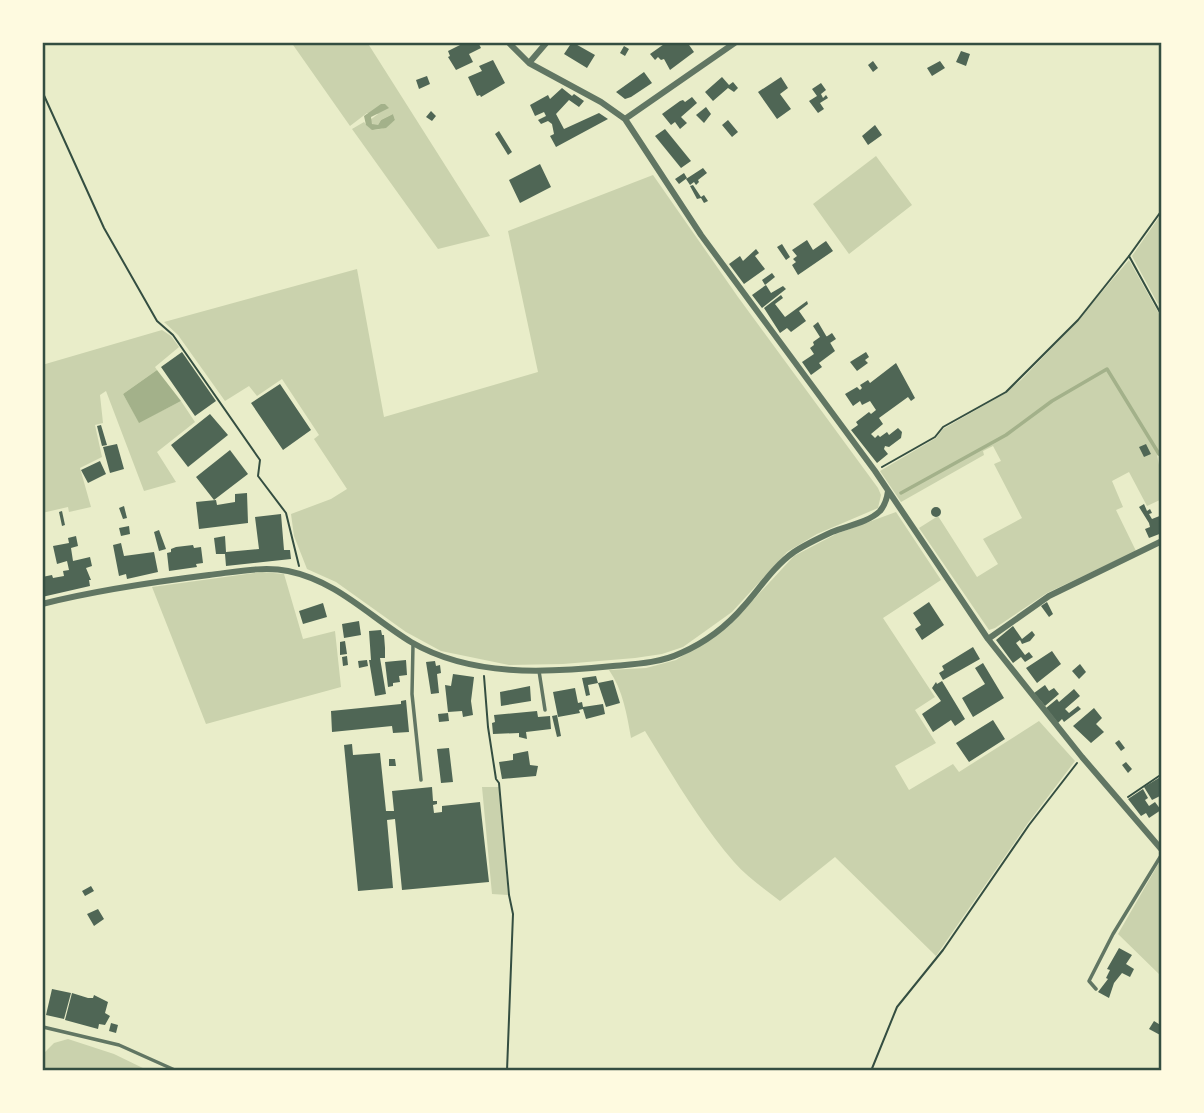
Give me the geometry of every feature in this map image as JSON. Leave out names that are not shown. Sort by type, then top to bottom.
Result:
[{"type":"street","points":[[508,42],[529,63],[601,102],[625,119],[701,235],[875,471],[989,639],[1082,757],[1122,801],[1162,852]]},
{"type":"street","points":[[529,63],[547,42]]},
{"type":"street","points":[[625,119],[736,42]]},
{"type":"street","points":[[42,604],[73,596],[265,569],[302,574],[332,586],[413,643],[443,657],[493,669],[539,671],[646,662],[668,659],[704,641],[731,619],[789,555],[879,512],[887,500],[888,490]]},
{"type":"street","points":[[989,639],[1049,596],[1162,541]]},
{"type":"lane","points":[[413,643],[412,694],[421,780]]},
{"type":"lane","points":[[539,671],[545,710]]},
{"type":"lane","points":[[1096,989],[1089,981],[1113,934],[1162,852]]},
{"type":"lane","points":[[42,1027],[118,1045],[177,1071]]},
{"type":"path","points":[[42,91],[104,228],[144,301],[157,321],[173,335],[260,460],[258,476],[286,513],[302,574]]},
{"type":"path","points":[[875,471],[935,437],[943,427],[1006,392],[1078,320],[1162,210]]},
{"type":"path","points":[[1129,256],[1162,316]]},
{"type":"path","points":[[485,666],[488,727],[496,779],[499,783],[513,914],[507,1071]]},
{"type":"path","points":[[871,1071],[897,1007],[943,950],[1029,825],[1082,757]]},
{"type":"path","points":[[1122,801],[1162,774]]},
{"type":"shaded area","points":[[291,42],[367,42],[490,236],[438,249],[352,129],[364,122],[375,129],[383,128],[395,120],[393,114],[381,120],[378,125],[373,125],[370,120],[378,114],[367,113],[350,126]]},
{"type":"shaded area","points":[[381,104],[389,108],[371,117],[372,124],[378,125],[381,120],[393,114],[395,120],[386,128],[372,130],[366,125],[364,116]]},
{"type":"shaded area","points":[[876,156],[912,205],[849,254],[813,204]]},
{"type":"shaded area","points":[[653,175],[738,297],[878,488],[881,495],[878,508],[817,534],[787,552],[732,612],[683,647],[662,654],[635,658],[509,665],[441,651],[406,632],[336,582],[307,569],[294,536],[291,514],[331,499],[347,489],[314,439],[319,435],[282,379],[257,396],[249,386],[225,401],[178,335],[164,322],[357,269],[384,417],[538,372],[508,231]]},
{"type":"shaded area","points":[[1162,213],[1162,299],[1158,304],[1132,256]]},
{"type":"shaded area","points":[[1129,260],[1162,319],[1162,457],[1157,455],[1162,480],[1162,499],[1147,506],[1129,472],[1112,481],[1123,507],[1116,510],[1136,551],[1047,593],[989,630],[919,528],[938,516],[977,577],[998,564],[983,539],[1022,518],[994,464],[1001,461],[993,446],[983,451],[984,455],[901,502],[880,471],[936,438],[943,429],[1002,395],[1021,380],[1073,326]]},
{"type":"shaded area","points":[[162,330],[171,336],[179,347],[155,367],[157,370],[123,394],[139,422],[181,401],[195,422],[157,452],[176,482],[144,491],[106,391],[100,395],[103,423],[95,425],[102,457],[80,468],[91,507],[69,512],[68,507],[42,513],[42,365]]},
{"type":"shaded area","points":[[157,370],[181,401],[139,423],[123,394]]},
{"type":"shaded area","points":[[896,512],[941,580],[883,618],[935,697],[915,710],[936,743],[895,766],[909,790],[953,764],[959,772],[1039,721],[1075,761],[1028,823],[936,956],[835,857],[780,901],[750,878],[734,862],[687,799],[645,731],[631,738],[621,694],[609,670],[646,668],[676,660],[730,625],[794,556],[836,534]]},
{"type":"shaded area","points":[[262,572],[284,574],[303,639],[335,631],[341,687],[206,724],[152,587]]},
{"type":"shaded area","points":[[482,787],[499,787],[508,895],[492,894]]},
{"type":"shaded area","points":[[1162,861],[1162,977],[1118,934]]},
{"type":"shaded area","points":[[68,1039],[114,1054],[149,1071],[42,1071],[42,1055],[54,1043]]},
{"type":"building","points":[[466,42],[478,42],[481,48],[469,54],[473,62],[456,70],[448,57],[448,51]]},
{"type":"building","points":[[572,42],[595,55],[587,68],[564,54]]},
{"type":"building","points":[[667,42],[687,42],[694,52],[670,70],[664,59],[658,57],[655,60],[650,54]]},
{"type":"building","points":[[624,46],[629,49],[625,56],[620,53]]},
{"type":"building","points":[[961,51],[970,54],[966,66],[956,62]]},
{"type":"building","points":[[493,60],[505,83],[481,97],[477,96],[468,77],[482,71],[479,66]]},
{"type":"building","points":[[873,61],[878,68],[873,72],[868,65]]},
{"type":"building","points":[[940,61],[945,68],[932,76],[927,68]]},
{"type":"building","points":[[644,72],[652,83],[625,99],[616,92]]},
{"type":"building","points":[[427,76],[430,84],[419,89],[416,80]]},
{"type":"building","points":[[722,77],[729,85],[733,82],[738,88],[734,92],[728,88],[713,101],[705,92]]},
{"type":"building","points":[[781,77],[788,88],[780,94],[791,109],[777,119],[758,92]]},
{"type":"building","points":[[821,83],[826,90],[821,94],[823,98],[826,95],[828,98],[820,103],[824,109],[818,113],[809,101],[817,96],[812,89]]},
{"type":"building","points":[[562,88],[584,101],[579,107],[569,100],[556,114],[564,129],[599,113],[608,119],[556,147],[550,136],[554,134],[552,124],[548,121],[541,124],[538,120],[546,116],[544,112],[535,116],[530,105],[548,95],[550,99]]},
{"type":"building","points":[[692,97],[697,103],[681,117],[687,123],[680,129],[675,122],[671,125],[662,114],[680,101],[685,102]]},
{"type":"building","points":[[706,107],[711,114],[704,123],[696,115]]},
{"type":"building","points":[[431,111],[436,116],[432,121],[426,117]]},
{"type":"building","points":[[728,120],[738,132],[732,137],[722,125]]},
{"type":"building","points":[[875,125],[882,135],[868,145],[862,136]]},
{"type":"building","points":[[665,129],[691,161],[681,168],[655,136]]},
{"type":"building","points":[[499,131],[512,152],[508,155],[495,134]]},
{"type":"building","points":[[540,164],[551,187],[520,203],[509,180]]},
{"type":"building","points":[[703,168],[707,173],[696,185],[694,182],[690,185],[686,179]]},
{"type":"building","points":[[684,173],[687,178],[679,184],[675,179]]},
{"type":"building","points":[[693,185],[701,197],[704,195],[708,201],[704,203],[701,198],[697,199],[690,186]]},
{"type":"building","points":[[807,240],[813,250],[826,241],[833,251],[798,275],[792,265],[797,256],[792,250]]},
{"type":"building","points":[[782,244],[790,257],[786,260],[777,247]]},
{"type":"building","points":[[756,249],[759,253],[755,256],[765,269],[744,284],[729,264],[740,256],[743,261]]},
{"type":"building","points":[[772,273],[775,277],[765,285],[762,280]]},
{"type":"building","points":[[766,285],[771,293],[783,286],[786,289],[762,308],[752,295]]},
{"type":"building","points":[[781,295],[783,298],[775,304],[785,317],[807,301],[808,304],[799,311],[806,321],[791,332],[787,328],[780,333],[764,308]]},
{"type":"building","points":[[818,322],[835,351],[819,363],[822,367],[811,375],[802,362],[814,354],[810,348],[820,337],[813,326]]},
{"type":"building","points":[[832,333],[836,339],[830,343],[826,337]]},
{"type":"building","points":[[182,352],[216,401],[195,416],[161,367]]},
{"type":"building","points":[[866,352],[869,357],[865,360],[868,363],[857,371],[850,362]]},
{"type":"building","points":[[896,363],[915,398],[911,401],[908,397],[879,418],[883,424],[871,434],[875,438],[887,432],[889,435],[898,428],[902,432],[901,438],[889,447],[885,446],[888,454],[877,463],[851,430],[858,425],[856,422],[876,410],[870,401],[862,405],[860,401],[853,406],[845,394],[857,387],[860,390],[860,385],[868,380],[870,383]]},
{"type":"building","points":[[280,384],[311,430],[283,450],[251,403]]},
{"type":"building","points":[[210,414],[228,435],[188,467],[171,445]]},
{"type":"building","points":[[101,425],[107,445],[102,446],[97,426]]},
{"type":"building","points":[[117,444],[124,469],[110,473],[103,447]]},
{"type":"building","points":[[1146,444],[1151,454],[1144,457],[1139,447]]},
{"type":"building","points":[[230,450],[248,474],[214,500],[196,477]]},
{"type":"building","points":[[100,461],[106,474],[88,483],[81,470]]},
{"type":"building","points":[[247,493],[248,523],[199,529],[196,502],[216,500],[217,505],[235,502],[235,494]]},
{"type":"building","points":[[1144,504],[1147,511],[1150,509],[1152,519],[1162,515],[1162,533],[1149,538],[1145,529],[1150,527],[1149,523],[1139,507]]},
{"type":"building","points":[[124,506],[127,518],[123,519],[119,508]]},
{"type":"building","points":[[936,507],[940,508],[940,516],[936,517],[932,516],[931,512],[932,508]]},
{"type":"building","points":[[62,511],[65,525],[62,526],[59,512]]},
{"type":"building","points":[[281,514],[284,550],[290,550],[291,559],[226,566],[225,554],[216,554],[214,538],[225,536],[226,552],[259,549],[255,517]]},
{"type":"building","points":[[129,526],[130,534],[121,536],[119,528]]},
{"type":"building","points":[[159,530],[166,549],[159,551],[154,532]]},
{"type":"building","points":[[76,536],[78,546],[71,548],[73,561],[90,557],[92,566],[86,568],[91,580],[90,586],[42,597],[42,577],[64,576],[63,571],[69,570],[67,561],[57,564],[53,546],[69,543],[68,538]]},
{"type":"building","points":[[121,543],[124,556],[154,552],[158,572],[127,579],[126,574],[119,576],[113,545]]},
{"type":"building","points":[[193,545],[194,548],[201,547],[203,563],[196,564],[197,567],[169,571],[167,553],[176,547]]},
{"type":"building","points":[[929,602],[944,625],[922,640],[915,629],[921,625],[913,613]]},
{"type":"building","points":[[1047,602],[1053,614],[1049,617],[1041,606]]},
{"type":"building","points":[[323,603],[327,617],[303,624],[299,611]]},
{"type":"building","points":[[359,621],[361,635],[344,638],[342,624]]},
{"type":"building","points":[[1013,626],[1022,639],[1032,631],[1035,635],[1030,641],[1022,644],[1020,640],[1016,643],[1025,655],[1029,652],[1033,657],[1025,662],[1021,657],[1013,663],[996,640]]},
{"type":"building","points":[[381,630],[384,635],[385,658],[380,658],[386,694],[375,696],[369,660],[369,631]]},
{"type":"building","points":[[345,641],[347,654],[340,655],[340,642]]},
{"type":"building","points":[[973,647],[980,659],[943,680],[939,673],[944,670],[942,666]]},
{"type":"building","points":[[1052,651],[1061,664],[1037,683],[1026,668]]},
{"type":"building","points":[[347,656],[348,665],[343,666],[342,657]]},
{"type":"building","points":[[367,660],[368,666],[359,668],[358,661]]},
{"type":"building","points":[[406,660],[407,675],[399,676],[400,682],[388,687],[385,662]]},
{"type":"building","points":[[435,661],[436,666],[440,665],[441,673],[437,674],[439,693],[431,694],[426,662]]},
{"type":"building","points":[[983,663],[1004,698],[973,717],[962,698],[985,684],[975,668]]},
{"type":"building","points":[[1080,664],[1086,672],[1079,679],[1072,671]]},
{"type":"building","points":[[453,674],[474,677],[471,701],[473,715],[463,717],[462,711],[448,712],[445,685],[451,686]]},
{"type":"building","points":[[596,676],[598,683],[588,685],[590,695],[586,696],[582,678]]},
{"type":"building","points":[[613,680],[620,703],[606,707],[598,683]]},
{"type":"building","points":[[942,681],[965,719],[955,726],[951,720],[933,732],[922,714],[941,701],[932,688],[936,682],[937,684]]},
{"type":"building","points":[[1045,685],[1049,691],[1054,688],[1059,694],[1045,706],[1034,693]]},
{"type":"building","points":[[530,686],[531,701],[501,706],[500,692]]},
{"type":"building","points":[[575,688],[578,703],[582,702],[583,707],[603,704],[605,714],[586,719],[583,709],[579,710],[580,713],[558,717],[553,692]]},
{"type":"building","points":[[1074,689],[1080,696],[1065,709],[1069,713],[1078,706],[1081,709],[1064,722],[1062,719],[1058,723],[1046,708],[1057,699],[1059,702]]},
{"type":"building","points":[[406,700],[409,732],[393,733],[392,726],[332,732],[331,711],[401,704],[401,701]]},
{"type":"building","points":[[1094,708],[1102,718],[1096,724],[1104,732],[1091,743],[1073,726]]},
{"type":"building","points":[[537,711],[538,717],[550,716],[551,729],[526,732],[527,739],[519,737],[519,733],[493,734],[494,715]]},
{"type":"building","points":[[448,713],[449,721],[439,722],[438,714]]},
{"type":"building","points":[[557,715],[561,736],[557,737],[552,716]]},
{"type":"building","points":[[993,720],[1005,739],[969,762],[956,743]]},
{"type":"building","points":[[1119,740],[1125,748],[1121,751],[1115,743]]},
{"type":"building","points":[[352,744],[353,755],[380,753],[386,811],[394,811],[392,791],[432,787],[433,801],[437,801],[437,804],[433,805],[434,813],[442,812],[442,806],[480,802],[489,882],[402,890],[395,819],[387,820],[393,888],[358,891],[344,745]]},
{"type":"building","points":[[449,748],[453,782],[441,783],[437,749]]},
{"type":"building","points":[[528,751],[530,765],[538,766],[536,776],[502,779],[499,762],[513,760],[513,754]]},
{"type":"building","points":[[389,759],[395,759],[396,766],[389,766]]},
{"type":"building","points":[[1126,762],[1132,769],[1128,773],[1122,765]]},
{"type":"building","points":[[1162,776],[1162,795],[1152,800],[1144,787]]},
{"type":"building","points":[[1143,789],[1149,806],[1155,802],[1161,810],[1149,818],[1146,813],[1141,816],[1128,799]]},
{"type":"building","points":[[91,886],[94,891],[85,896],[82,891]]},
{"type":"building","points":[[98,909],[104,919],[94,926],[87,914]]},
{"type":"building","points":[[1119,948],[1132,955],[1126,964],[1134,969],[1130,977],[1122,973],[1114,983],[1109,998],[1098,992],[1108,979],[1106,978],[1110,970],[1107,969]]},
{"type":"building","points":[[52,989],[71,993],[64,1019],[46,1015]]},
{"type":"building","points":[[72,993],[88,998],[93,998],[94,995],[108,1002],[105,1013],[110,1016],[105,1025],[99,1024],[98,1029],[65,1020]]},
{"type":"building","points":[[1154,1021],[1162,1026],[1162,1036],[1149,1029]]},
{"type":"building","points":[[111,1023],[118,1025],[116,1033],[109,1031]]},
{"type":"waterway","points":[[901,493],[1006,435],[1052,401],[1107,369],[1162,455]]}]
